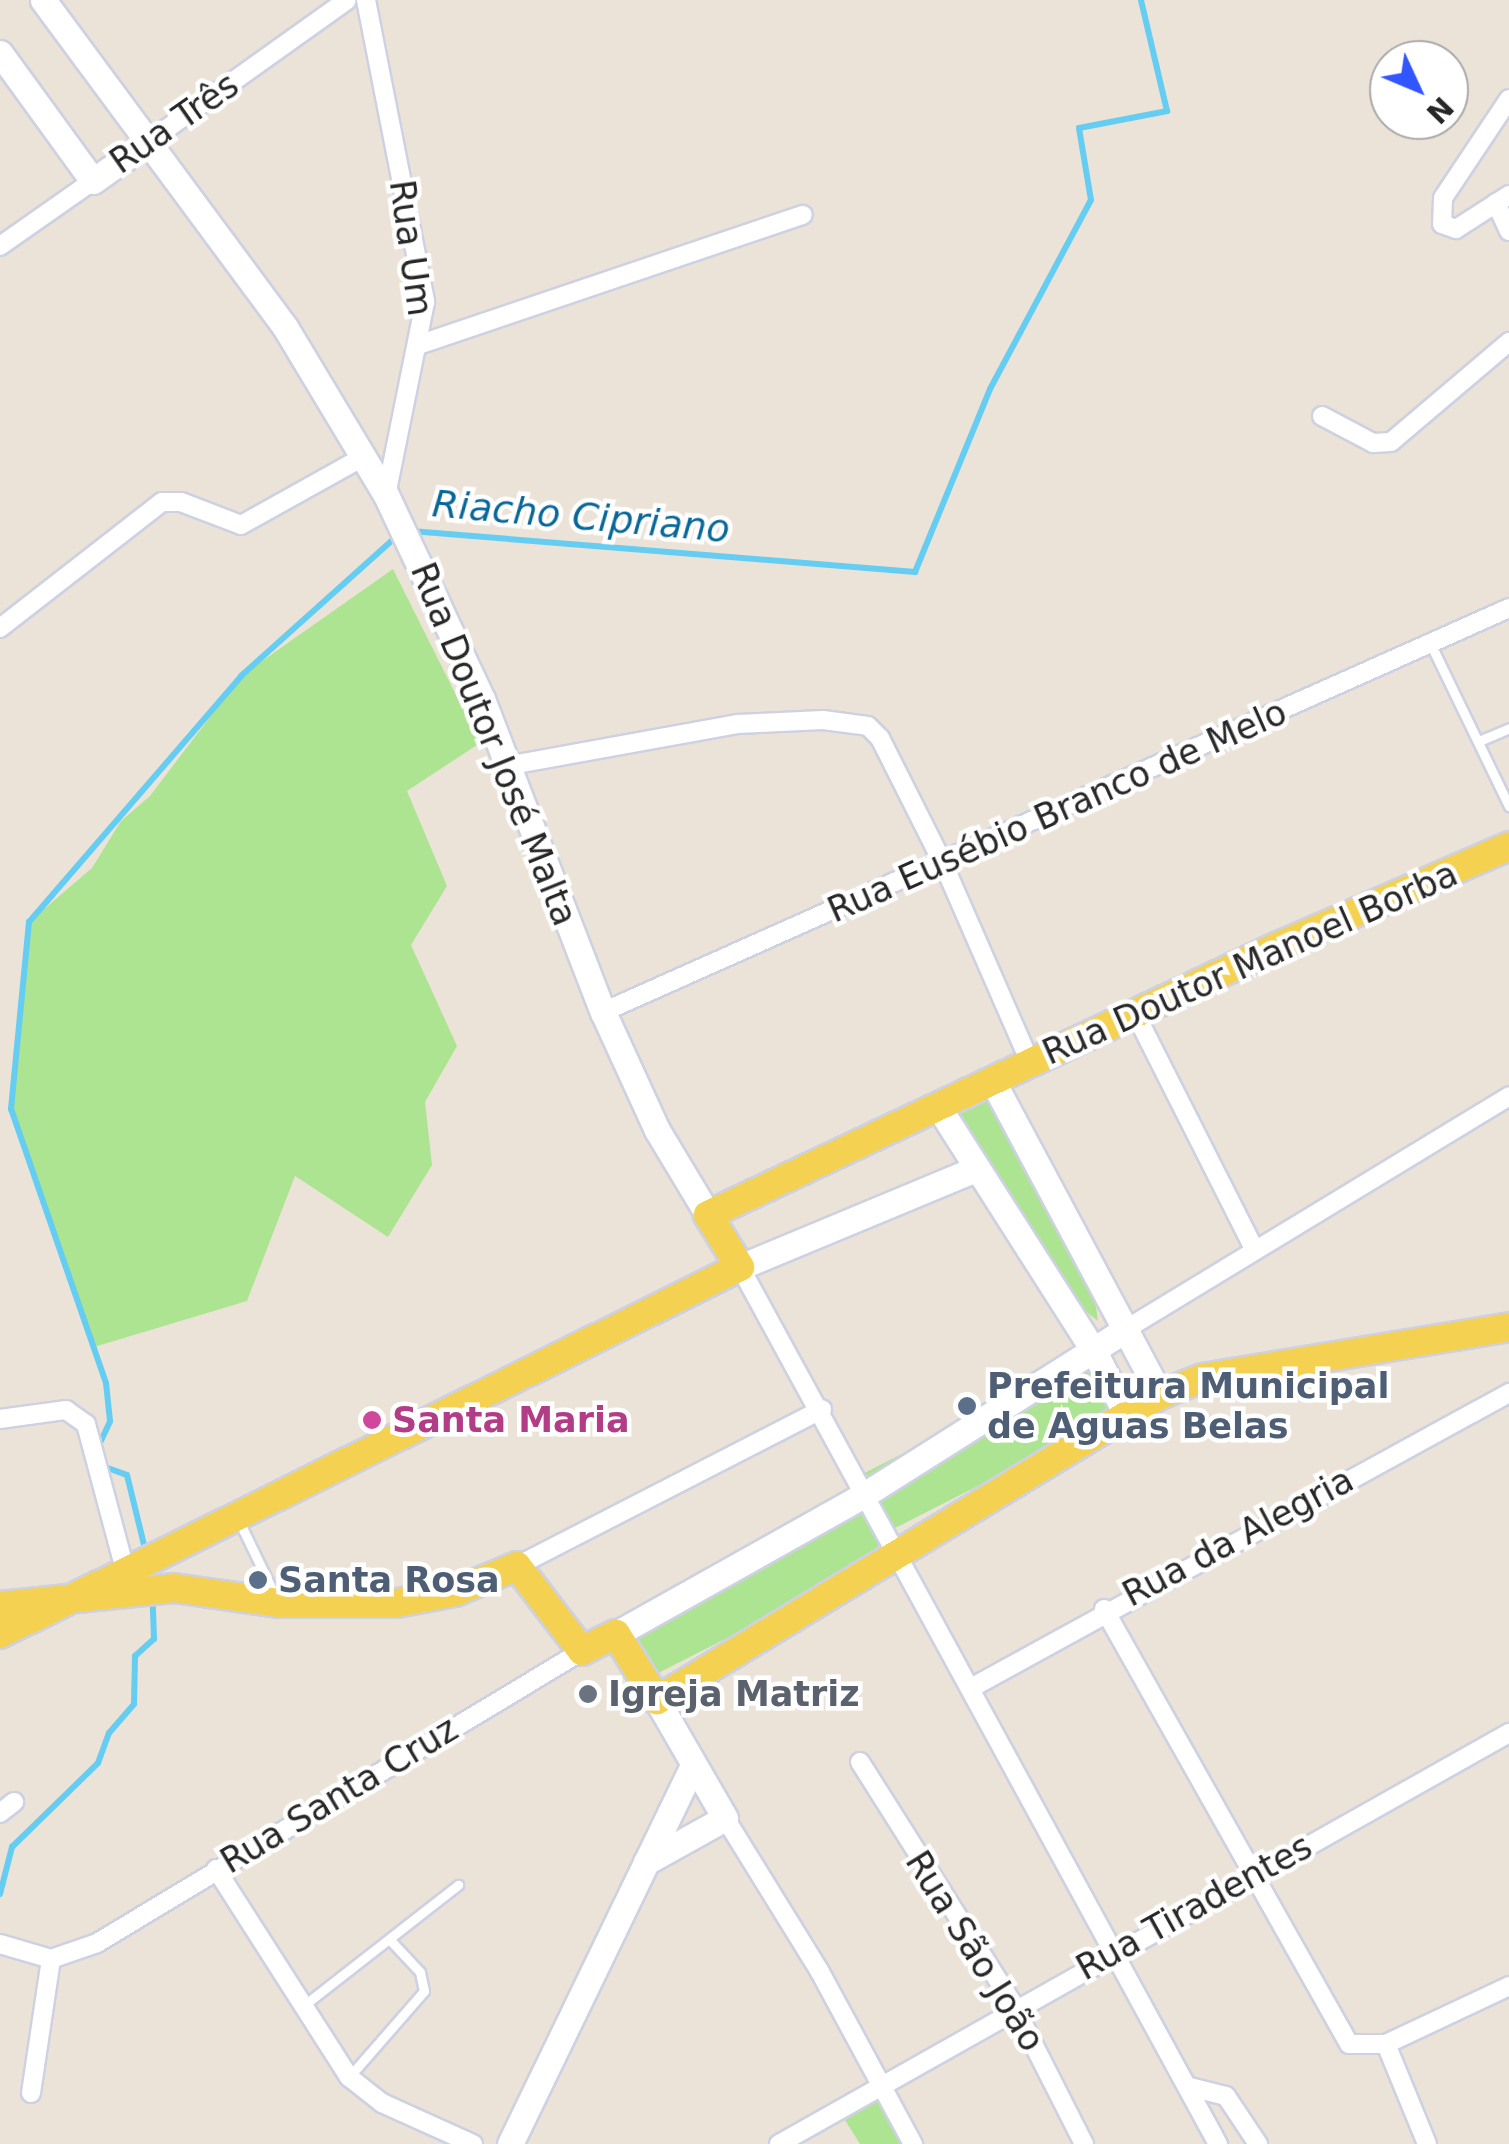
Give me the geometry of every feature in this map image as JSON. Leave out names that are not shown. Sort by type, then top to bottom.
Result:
[{"type":"main road","name":"Rua Doutor Manoel Borba","points":[[708,1215],[1135,1013],[1509,846]]},
{"type":"main road","points":[[0,1634],[740,1267],[708,1215]]},
{"type":"main road","points":[[0,1606],[56,1604],[174,1588],[278,1602],[422,1601],[517,1566],[582,1651],[616,1634],[657,1700],[1160,1395],[1202,1378],[1509,1326]]},
{"type":"street","name":"Rua Doutor José Malta","points":[[44,0],[285,326],[386,496],[438,596],[603,1012],[656,1130],[708,1215]]},
{"type":"street","name":"Rua Três","points":[[0,246],[347,0]]},
{"type":"street","name":"Rua Um","points":[[366,0],[422,277],[421,344],[386,496]]},
{"type":"street","points":[[0,53],[92,181]]},
{"type":"street","points":[[1509,99],[1459,170],[1440,219],[1452,230],[1502,199],[1509,231]]},
{"type":"street","points":[[421,344],[803,215]]},
{"type":"street","points":[[1322,416],[1373,443],[1391,442],[1509,342]]},
{"type":"street","points":[[0,628],[162,502],[181,502],[241,525],[364,456]]},
{"type":"street","name":"Rua Eusébio Branco de Melo","points":[[603,1012],[1432,647],[1509,608]]},
{"type":"street","points":[[506,766],[785,720],[857,723],[885,747],[943,863],[1030,1062]]},
{"type":"street","points":[[1135,1013],[1254,1249]]},
{"type":"street","points":[[992,1080],[1128,1328],[1160,1395]]},
{"type":"street","points":[[616,1634],[868,1492],[1254,1249],[1509,1096]]},
{"type":"street","points":[[939,1108],[974,1170],[1094,1351],[1128,1416]]},
{"type":"street","points":[[974,1170],[740,1267],[868,1492],[1218,2144]]},
{"type":"street","name":"Rua da Alegria","points":[[970,1688],[1104,1610],[1509,1393]]},
{"type":"street","points":[[517,1566],[822,1409]]},
{"type":"street","points":[[0,1419],[66,1410],[86,1424],[125,1570]]},
{"type":"street","points":[[1104,1610],[1258,1874],[1344,2039],[1360,2048],[1386,2044],[1509,1986]]},
{"type":"street","name":"Rua Santa Cruz","points":[[51,1958],[96,1942],[582,1651]]},
{"type":"street","points":[[657,1700],[692,1767],[882,2085],[913,2144]]},
{"type":"street","name":"Rua Tiradentes","points":[[779,2144],[1014,2006],[1509,1733]]},
{"type":"street","name":"Rua São João","points":[[860,1762],[1014,2006],[1084,2144]]},
{"type":"street","points":[[510,2144],[692,1767]]},
{"type":"street","points":[[646,1862],[725,1818]]},
{"type":"street","points":[[216,1869],[349,2077],[382,2103],[473,2144]]},
{"type":"street","points":[[0,1944],[51,1958],[31,2093]]},
{"type":"street","points":[[1386,2044],[1427,2144]]},
{"type":"street","points":[[1190,2087],[1226,2096],[1258,2144]]},
{"type":"lane","points":[[1432,647],[1509,806]]},
{"type":"lane","points":[[1479,741],[1509,728]]},
{"type":"lane","points":[[238,1519],[278,1602]]},
{"type":"lane","points":[[304,2006],[458,1885]]},
{"type":"lane","points":[[349,2077],[424,1991],[420,1972],[391,1940]]},
{"type":"green space","points":[[393,569],[480,743],[407,791],[447,886],[411,945],[457,1046],[425,1102],[432,1165],[388,1237],[295,1176],[247,1301],[94,1347],[11,1109],[29,922],[92,868],[121,821],[150,796],[241,676]]},
{"type":"green space","points":[[990,1091],[1092,1276],[1098,1321],[1061,1292],[947,1111]]},
{"type":"green space","points":[[1092,1357],[1121,1413],[892,1530],[863,1474]]},
{"type":"green space","points":[[866,1501],[893,1554],[645,1680],[618,1627]]},
{"type":"green space","points":[[879,2101],[900,2144],[860,2144],[845,2120]]},
{"type":"waterway","name":"Riacho Cipriano","points":[[411,531],[915,572],[990,389],[1091,200],[1079,128],[1167,111],[1141,0]]},
{"type":"waterway","name":"Riacho Cipriano","points":[[99,1445],[110,1421],[106,1383],[11,1109],[29,922],[241,676],[396,537]]},
{"type":"waterway","name":"Riacho Cipriano","points":[[105,1467],[127,1475],[144,1545]]},
{"type":"waterway","name":"Riacho Cipriano","points":[[0,1894],[12,1847],[98,1763],[109,1733],[134,1704],[135,1656],[154,1639],[153,1606]]},
{"type":"place","name":"Prefeitura Municipal de Aguas Belas","points":[[967,1406]]},
{"type":"place","name":"Santa Maria","points":[[372,1420]]},
{"type":"place","name":"Santa Rosa","points":[[258,1580]]},
{"type":"place","name":"Igreja Matriz","points":[[588,1694]]}]
